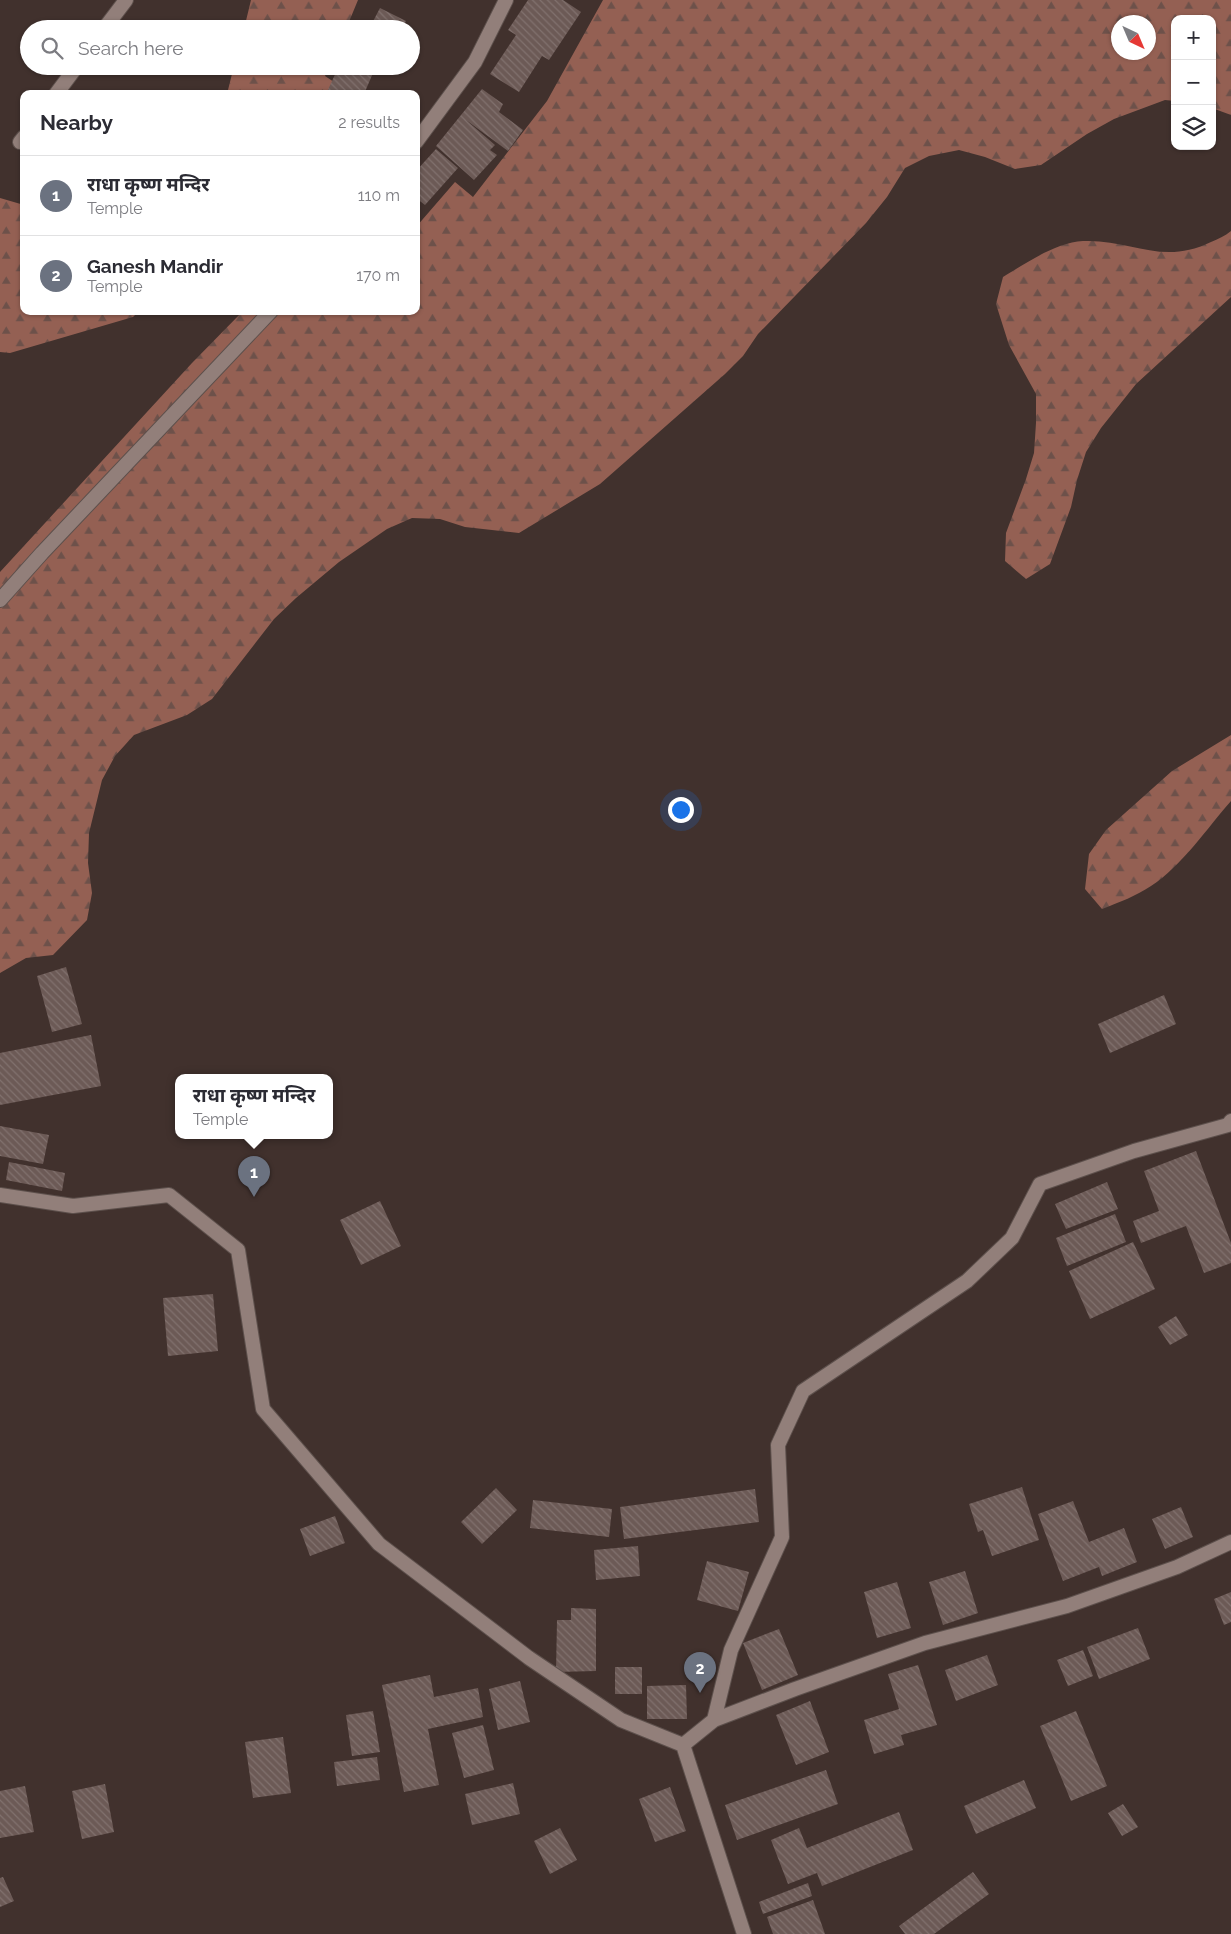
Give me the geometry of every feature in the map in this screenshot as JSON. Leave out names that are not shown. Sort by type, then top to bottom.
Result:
[{"type":"street","points":[[111,20],[126,0]]},
{"type":"street","points":[[420,137],[475,62],[506,0]]},
{"type":"street","points":[[59,90],[70,75]]},
{"type":"street","points":[[0,600],[42,552],[267,315]]},
{"type":"street","points":[[714,1720],[731,1650],[782,1537],[778,1445],[803,1391],[967,1281],[1012,1238],[1040,1184],[1134,1151],[1228,1125],[1231,1121]]},
{"type":"street","points":[[0,1195],[73,1206],[169,1194],[238,1250],[263,1409],[379,1544],[529,1658],[621,1720],[683,1746],[744,1934]]},
{"type":"street","points":[[683,1746],[714,1720],[795,1689],[925,1643],[1067,1606],[1177,1567],[1231,1542]]},
{"type":"green space","points":[[251,0],[358,0],[350,20],[246,20]]},
{"type":"green space","points":[[603,0],[1231,0],[1231,115],[1216,109],[1216,15],[1171,15],[1171,101],[1165,100],[1114,119],[1087,134],[1041,165],[1015,169],[985,157],[959,150],[929,156],[905,168],[887,197],[866,223],[758,334],[743,356],[600,484],[519,533],[465,527],[440,519],[412,518],[387,529],[339,562],[274,619],[212,699],[187,715],[134,735],[115,756],[102,780],[89,833],[88,863],[92,893],[87,920],[53,955],[26,958],[0,973],[0,572],[192,363],[239,315],[420,315],[420,222],[455,182],[473,197],[547,101]]},
{"type":"green space","points":[[232,75],[325,75],[346,90],[228,90]]},
{"type":"green space","points":[[0,198],[20,204],[20,315],[135,315],[10,353],[0,352]]},
{"type":"green space","points":[[1231,231],[1231,297],[1136,384],[1101,428],[1086,452],[1071,507],[1050,564],[1026,579],[1005,561],[1006,533],[1034,453],[1036,394],[1009,345],[996,304],[1003,277],[1041,254],[1073,242],[1100,241],[1147,250],[1177,252],[1193,249],[1219,239]]},
{"type":"green space","points":[[1231,735],[1231,801],[1194,846],[1162,878],[1140,893],[1102,909],[1085,889],[1089,854],[1106,830],[1172,771]]},
{"type":"building","points":[[528,0],[563,0],[581,12],[549,60],[542,56],[519,92],[490,74],[516,35],[508,30]]},
{"type":"building","points":[[380,8],[404,20],[374,20]]},
{"type":"building","points":[[335,75],[372,75],[366,90],[328,90]]},
{"type":"building","points":[[482,89],[503,104],[499,112],[523,130],[508,151],[466,120],[495,145],[490,150],[497,155],[474,180],[436,146]]},
{"type":"building","points":[[436,149],[458,168],[425,205],[420,201],[420,167]]},
{"type":"building","points":[[66,967],[82,1024],[52,1032],[37,976]]},
{"type":"building","points":[[1164,995],[1176,1024],[1110,1053],[1098,1024]]},
{"type":"building","points":[[91,1035],[101,1086],[0,1105],[0,1053]]},
{"type":"building","points":[[0,1126],[49,1135],[43,1164],[0,1156]]},
{"type":"building","points":[[1196,1151],[1231,1243],[1231,1263],[1204,1273],[1186,1226],[1141,1243],[1133,1221],[1159,1211],[1144,1171]]},
{"type":"building","points":[[9,1162],[65,1173],[62,1191],[6,1180]]},
{"type":"building","points":[[1107,1182],[1118,1209],[1066,1229],[1055,1204]]},
{"type":"building","points":[[380,1201],[401,1246],[361,1265],[340,1220]]},
{"type":"building","points":[[1115,1214],[1126,1242],[1067,1266],[1056,1238]]},
{"type":"building","points":[[1133,1242],[1155,1289],[1090,1319],[1069,1271]]},
{"type":"building","points":[[213,1294],[218,1351],[168,1356],[163,1298]]},
{"type":"building","points":[[1176,1316],[1188,1335],[1170,1345],[1158,1327]]},
{"type":"building","points":[[1022,1487],[1039,1540],[992,1556],[983,1530],[978,1532],[969,1504]]},
{"type":"building","points":[[496,1488],[517,1510],[482,1544],[461,1522]]},
{"type":"building","points":[[755,1489],[759,1522],[624,1539],[620,1507]]},
{"type":"building","points":[[533,1500],[612,1509],[609,1537],[530,1528]]},
{"type":"building","points":[[1073,1501],[1089,1542],[1124,1528],[1137,1562],[1102,1576],[1099,1567],[1063,1581],[1038,1514]]},
{"type":"building","points":[[1181,1507],[1193,1537],[1165,1549],[1152,1519]]},
{"type":"building","points":[[335,1516],[345,1543],[310,1556],[300,1529]]},
{"type":"building","points":[[638,1546],[640,1576],[596,1580],[594,1550]]},
{"type":"building","points":[[707,1561],[749,1572],[738,1611],[697,1600]]},
{"type":"building","points":[[965,1571],[978,1613],[943,1625],[929,1582]]},
{"type":"building","points":[[897,1582],[911,1628],[877,1638],[864,1592]]},
{"type":"building","points":[[1231,1592],[1231,1622],[1224,1625],[1214,1599]]},
{"type":"building","points":[[571,1608],[596,1609],[596,1671],[556,1672],[557,1620],[571,1620]]},
{"type":"building","points":[[1138,1628],[1150,1659],[1099,1679],[1087,1647]]},
{"type":"building","points":[[779,1629],[798,1675],[762,1690],[743,1643]]},
{"type":"building","points":[[1083,1650],[1093,1676],[1068,1686],[1057,1660]]},
{"type":"building","points":[[987,1655],[998,1685],[956,1701],[945,1670]]},
{"type":"building","points":[[918,1665],[937,1725],[901,1735],[904,1745],[874,1754],[864,1720],[899,1709],[888,1674]]},
{"type":"building","points":[[615,1667],[642,1667],[642,1694],[615,1694]]},
{"type":"building","points":[[430,1675],[434,1697],[478,1688],[483,1717],[428,1729],[439,1785],[404,1792],[382,1685]]},
{"type":"building","points":[[520,1681],[530,1722],[498,1730],[489,1689]]},
{"type":"building","points":[[686,1685],[687,1719],[647,1719],[647,1686]]},
{"type":"building","points":[[810,1701],[829,1752],[796,1765],[776,1715]]},
{"type":"building","points":[[373,1711],[380,1752],[352,1756],[346,1715]]},
{"type":"building","points":[[1076,1711],[1107,1786],[1071,1801],[1040,1726]]},
{"type":"building","points":[[483,1725],[494,1770],[464,1778],[452,1733]]},
{"type":"building","points":[[283,1737],[291,1793],[253,1798],[245,1742]]},
{"type":"building","points":[[377,1757],[380,1780],[337,1786],[334,1762]]},
{"type":"building","points":[[826,1770],[838,1804],[737,1840],[725,1805]]},
{"type":"building","points":[[1024,1780],[1036,1808],[976,1834],[964,1806]]},
{"type":"building","points":[[513,1783],[520,1814],[472,1825],[465,1794]]},
{"type":"building","points":[[105,1784],[114,1832],[82,1839],[72,1791]]},
{"type":"building","points":[[25,1786],[34,1832],[0,1838],[0,1791]]},
{"type":"building","points":[[670,1787],[686,1831],[655,1842],[639,1799]]},
{"type":"building","points":[[1123,1804],[1138,1827],[1122,1836],[1108,1813]]},
{"type":"building","points":[[899,1812],[913,1850],[822,1886],[817,1873],[788,1884],[771,1840],[799,1828],[807,1848]]},
{"type":"building","points":[[560,1828],[577,1860],[550,1874],[534,1841]]},
{"type":"building","points":[[973,1872],[989,1894],[934,1934],[905,1934],[899,1926]]},
{"type":"building","points":[[3,1877],[14,1901],[0,1907],[0,1878]]},
{"type":"building","points":[[808,1883],[812,1896],[763,1914],[759,1902]]},
{"type":"building","points":[[813,1900],[825,1934],[773,1934],[767,1917]]},
{"type":"place","name":"राधा कृष्ण मन्दिर","points":[[254,1197]]},
{"type":"place","name":"Ganesh Mandir","points":[[700,1693]]}]
